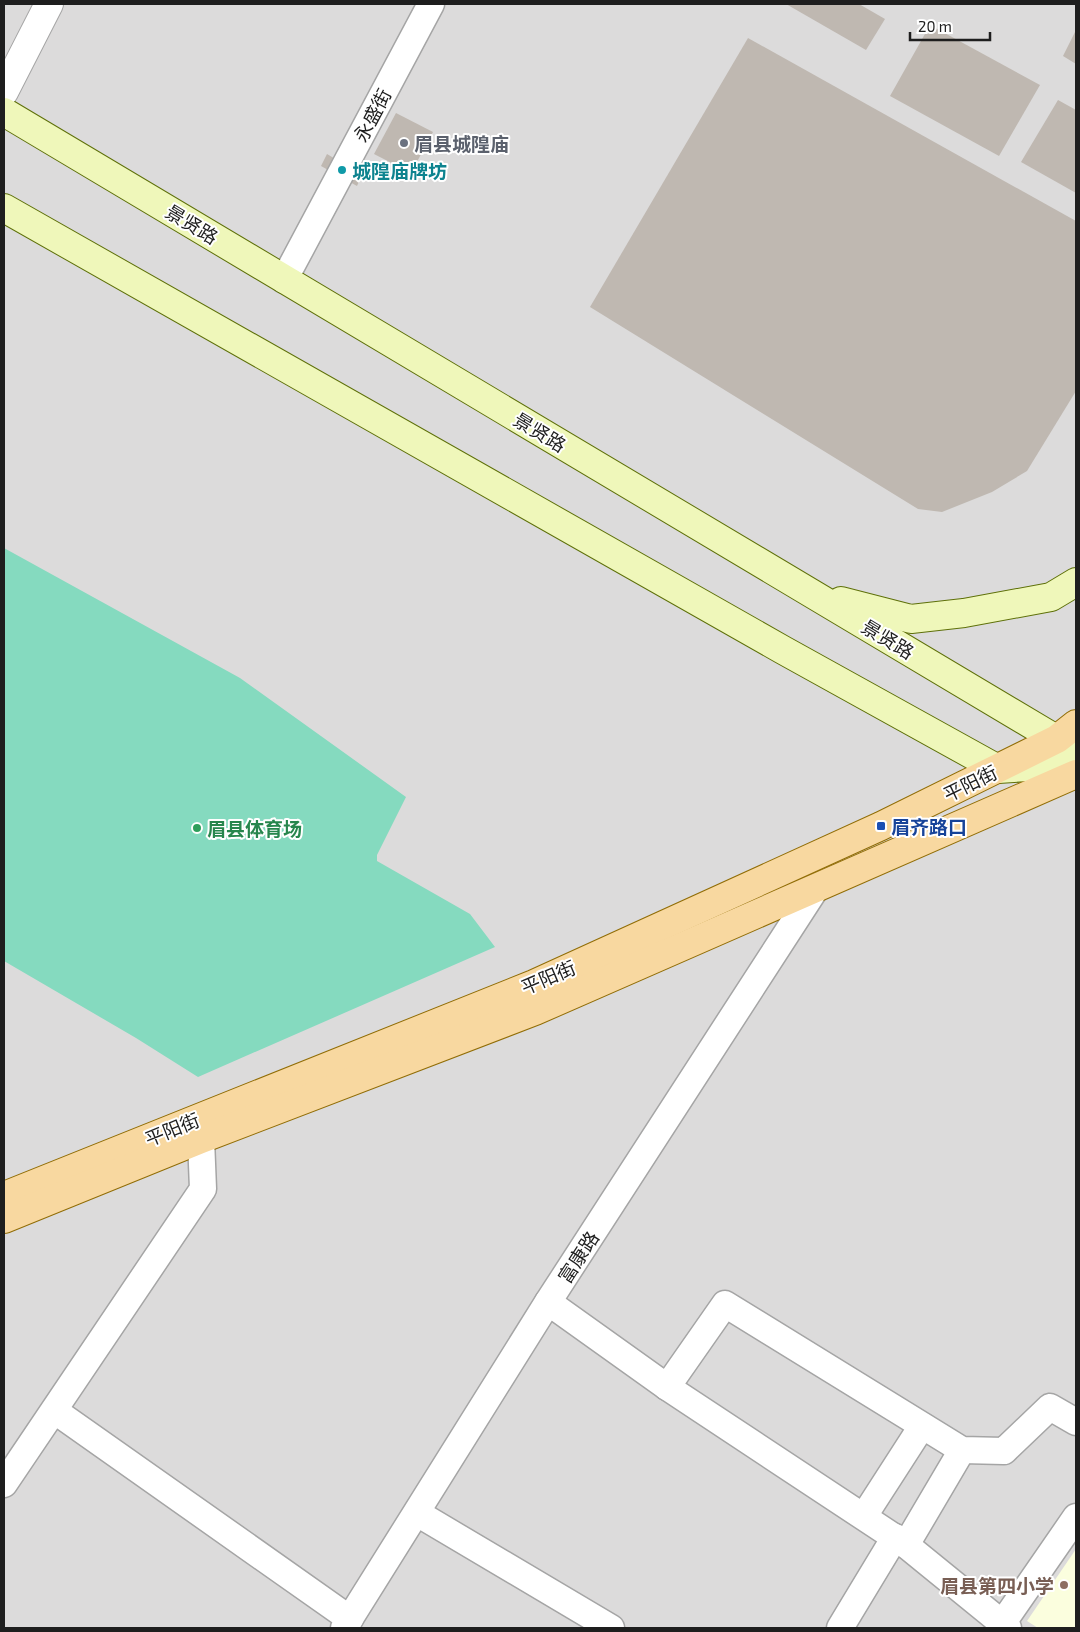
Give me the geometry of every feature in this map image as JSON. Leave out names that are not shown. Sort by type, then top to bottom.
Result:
[{"type":"main road","name":"景贤路","points":[[4,112],[810,592],[1070,738]]},
{"type":"main road","points":[[4,208],[783,650],[998,769],[1076,764]]},
{"type":"main road","points":[[810,592],[911,619],[964,613],[1051,597],[1076,582]]},
{"type":"main road","name":"平阳街","points":[[4,1196],[534,984],[881,826],[998,769],[1070,738]]},
{"type":"main road","name":"平阳街","points":[[4,1219],[201,1139],[535,1011],[1076,774]]},
{"type":"street","points":[[4,92],[49,4]]},
{"type":"street","name":"永盛街","points":[[284,280],[431,4]]},
{"type":"street","name":"富康路","points":[[347,1624],[548,1302],[816,888]]},
{"type":"street","points":[[4,1484],[203,1189],[201,1139]]},
{"type":"street","points":[[548,1302],[668,1387],[900,1541],[1005,1626],[1076,1517]]},
{"type":"street","points":[[668,1387],[725,1304],[962,1450],[1004,1451],[1050,1407],[1076,1422]]},
{"type":"street","points":[[55,1411],[347,1624]]},
{"type":"street","points":[[864,1516],[922,1426]]},
{"type":"street","points":[[840,1628],[962,1450]]},
{"type":"street","points":[[417,1513],[611,1628]]},
{"type":"shaded area","points":[[4,4],[1076,4],[1076,1628],[4,1628]]},
{"type":"shaded area","name":"眉县第四小学","points":[[1076,1549],[1076,1628],[1038,1628],[1027,1621]]},
{"type":"green space","name":"眉县体育场","points":[[4,548],[240,678],[406,797],[377,855],[377,861],[470,914],[495,947],[198,1077],[136,1038],[4,961]]},
{"type":"building","points":[[786,4],[859,4],[885,19],[866,50]]},
{"type":"building","points":[[930,25],[1040,85],[999,156],[890,96]]},
{"type":"building","points":[[1076,30],[1076,64],[1063,56]]},
{"type":"building","points":[[748,38],[1076,221],[1076,391],[1027,471],[992,492],[942,512],[918,509],[590,307]]},
{"type":"building","points":[[1058,100],[1076,110],[1076,193],[1021,162]]},
{"type":"building","name":"眉县城隍庙","points":[[396,113],[433,132],[411,173],[374,154]]},
{"type":"building","name":"城隍庙牌坊","points":[[327,154],[362,175],[357,186],[321,166]]},
{"type":"place","name":"眉县城隍庙","points":[[404,143]]},
{"type":"place","name":"城隍庙牌坊","points":[[342,170]]},
{"type":"place","name":"眉齐路口","points":[[881,826]]},
{"type":"place","name":"眉县体育场","points":[[197,828]]},
{"type":"place","name":"眉县第四小学","points":[[1064,1585]]}]
